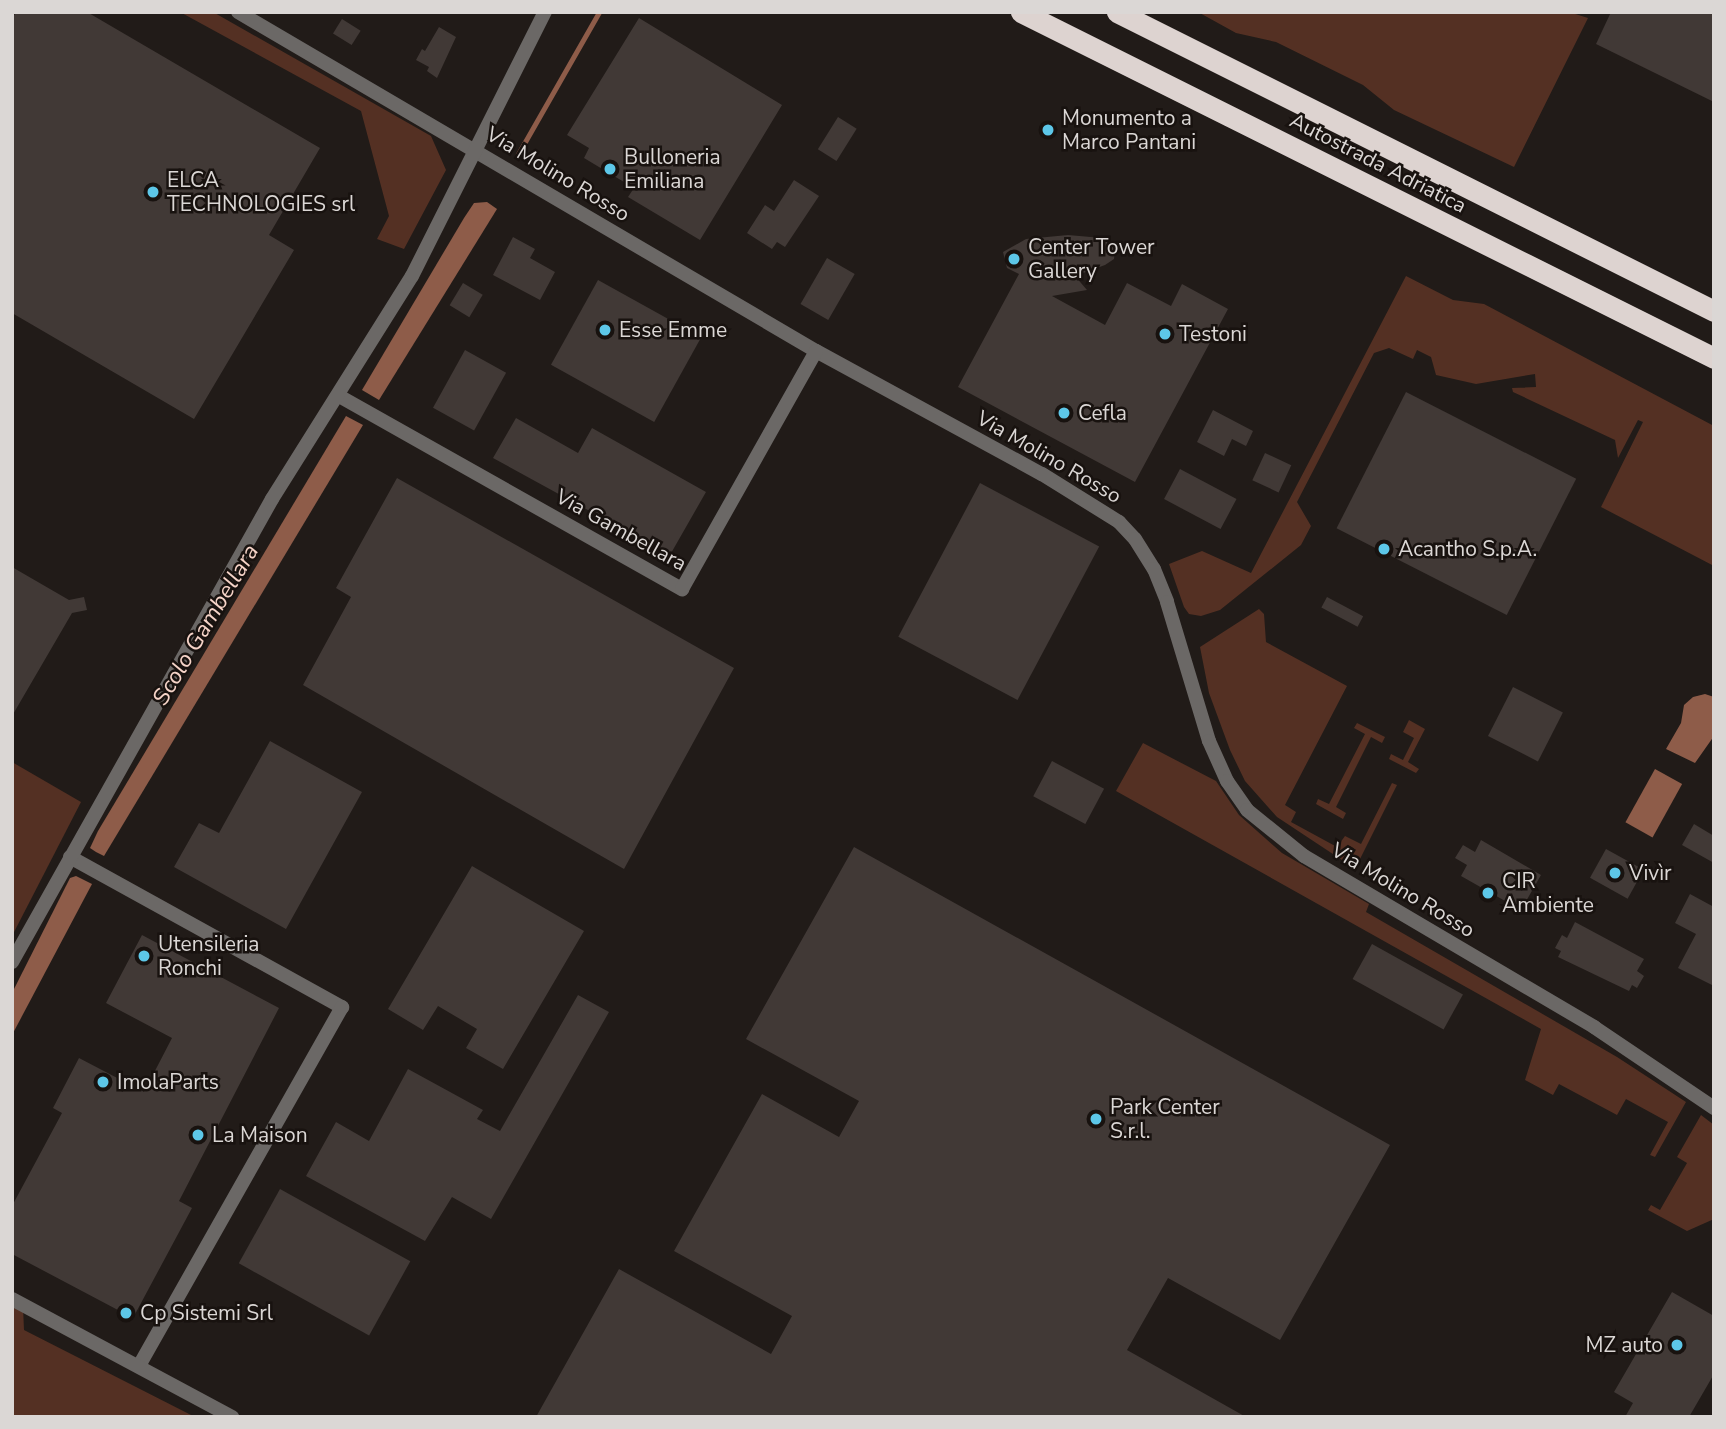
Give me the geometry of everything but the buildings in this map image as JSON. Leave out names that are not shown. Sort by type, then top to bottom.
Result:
[{"type":"highway","name":"Autostrada Adriatica","points":[[1021,12],[1714,358]]},
{"type":"highway","name":"Autostrada Adriatica","points":[[1117,12],[1714,311]]},
{"type":"street","name":"Via Molino Rosso","points":[[238,12],[816,351],[1084,499],[1119,522],[1135,538],[1154,569],[1167,601],[1209,741],[1227,780],[1248,810],[1304,856],[1626,1047],[1714,1108]]},
{"type":"street","points":[[12,962],[272,499],[412,276],[545,12]]},
{"type":"street","name":"Via Gambellara","points":[[339,396],[682,589],[816,351]]},
{"type":"street","points":[[71,857],[342,1007],[139,1366]]},
{"type":"street","points":[[12,1299],[232,1417]]},
{"type":"shaded area","points":[[180,12],[213,12],[431,136],[446,170],[404,249],[377,239],[389,216],[361,111]]},
{"type":"shaded area","points":[[1198,12],[1569,12],[1588,18],[1514,167],[1394,110],[1363,85],[1276,42],[1236,33]]},
{"type":"shaded area","points":[[487,202],[497,209],[379,400],[362,390],[464,218],[474,203]]},
{"type":"shaded area","points":[[1406,276],[1453,300],[1484,304],[1714,426],[1714,566],[1601,507],[1643,422],[1638,420],[1618,458],[1615,440],[1513,392],[1512,388],[1536,387],[1535,374],[1476,384],[1436,375],[1431,357],[1417,350],[1413,359],[1389,348],[1374,353],[1297,502],[1311,526],[1301,545],[1220,610],[1201,616],[1189,614],[1169,564],[1202,551],[1251,573]]},
{"type":"shaded area","points":[[346,416],[363,425],[104,856],[96,852],[90,848],[98,831]]},
{"type":"shaded area","points":[[1259,609],[1264,614],[1266,642],[1347,686],[1285,805],[1296,812],[1291,822],[1337,847],[1345,836],[1361,844],[1392,783],[1397,785],[1359,861],[1353,864],[1348,864],[1277,817],[1245,781],[1230,750],[1209,693],[1200,647]]},
{"type":"shaded area","points":[[1705,694],[1714,697],[1714,736],[1695,763],[1666,749],[1681,723],[1684,705],[1693,697]]},
{"type":"shaded area","points":[[1409,720],[1425,729],[1408,762],[1419,769],[1416,773],[1389,759],[1391,754],[1403,760],[1414,738],[1403,732]]},
{"type":"shaded area","points":[[1357,723],[1385,737],[1382,743],[1371,737],[1336,807],[1346,813],[1343,819],[1316,804],[1318,799],[1329,804],[1365,734],[1354,728]]},
{"type":"shaded area","points":[[1143,743],[1216,781],[1239,815],[1282,853],[1369,904],[1366,912],[1617,1057],[1686,1102],[1655,1157],[1650,1155],[1668,1122],[1626,1099],[1617,1115],[1559,1084],[1553,1095],[1525,1080],[1541,1029],[1116,791]]},
{"type":"shaded area","points":[[12,762],[81,802],[12,936]]},
{"type":"shaded area","points":[[1655,769],[1682,784],[1653,837],[1625,822]]},
{"type":"shaded area","points":[[76,876],[92,884],[12,1035],[12,993],[70,878]]},
{"type":"shaded area","points":[[1701,1115],[1714,1125],[1714,1219],[1687,1231],[1648,1210],[1651,1205],[1660,1210],[1687,1163],[1677,1157]]},
{"type":"shaded area","points":[[12,1305],[23,1307],[24,1330],[195,1417],[12,1417]]},
{"type":"waterway","name":"Scolo Gambellara","points":[[518,154],[599,12]]},
{"type":"place","name":"Monumento a Marco Pantani","points":[[1048,130]]},
{"type":"place","name":"Bulloneria Emiliana","points":[[610,169]]},
{"type":"place","name":"ELCA TECHNOLOGIES srl","points":[[153,192]]},
{"type":"place","name":"Center Tower Gallery","points":[[1014,259]]},
{"type":"place","name":"Esse Emme","points":[[605,330]]},
{"type":"place","name":"Testoni","points":[[1165,334]]},
{"type":"place","name":"Cefla","points":[[1064,413]]},
{"type":"place","name":"Acantho S.p.A.","points":[[1384,549]]},
{"type":"place","name":"Vivìr","points":[[1615,873]]},
{"type":"place","name":"CIR Ambiente","points":[[1488,893]]},
{"type":"place","name":"Utensileria Ronchi","points":[[144,956]]},
{"type":"place","name":"ImolaParts","points":[[103,1082]]},
{"type":"place","name":"Park Center S.r.l.","points":[[1096,1119]]},
{"type":"place","name":"La Maison","points":[[198,1135]]},
{"type":"place","name":"Cp Sistemi Srl","points":[[126,1313]]},
{"type":"place","name":"MZ auto","points":[[1677,1345]]}]
